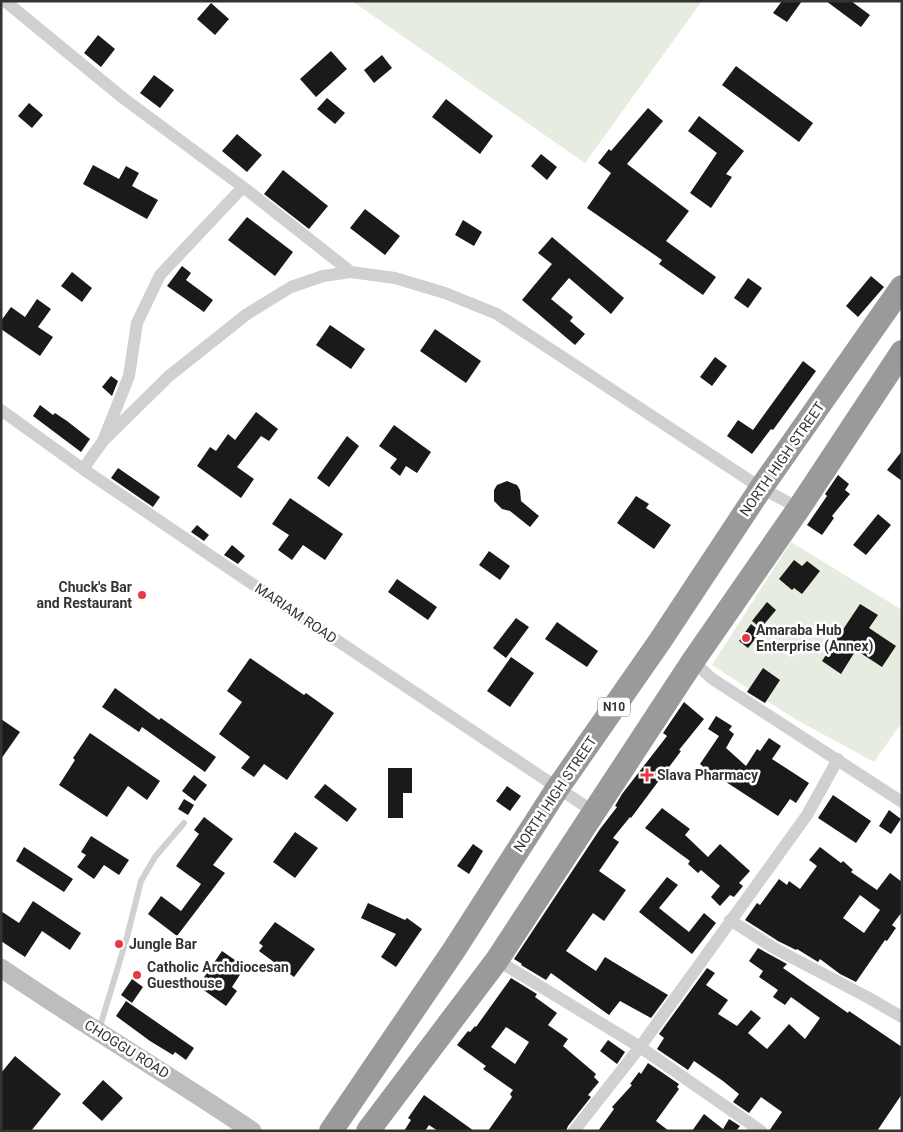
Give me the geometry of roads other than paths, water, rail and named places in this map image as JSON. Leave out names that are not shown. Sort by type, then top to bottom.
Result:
[{"type":"highway","name":"NORTH HIGH STREET","points":[[331,1131],[454,950],[557,788],[660,640],[761,488],[902,287]]},
{"type":"highway","points":[[368,1131],[497,960],[693,661],[799,508],[902,352]]},
{"type":"main road","name":"CHOGGU ROAD","points":[[1,968],[192,1090],[252,1131]]},
{"type":"street","points":[[5,1],[123,98],[243,187],[351,272]]},
{"type":"street","points":[[103,441],[129,376],[137,323],[160,275],[243,187]]},
{"type":"street","points":[[83,469],[103,441],[169,376],[247,314],[291,287],[323,276],[351,272],[395,278],[437,290],[497,314],[761,488],[799,508]]},
{"type":"street","name":"MARIAM ROAD","points":[[1,410],[83,469],[594,812]]},
{"type":"street","points":[[693,661],[711,678],[902,802]]},
{"type":"street","points":[[574,1131],[640,1047],[807,815],[838,759]]},
{"type":"street","points":[[730,920],[774,948],[869,998],[902,1018]]},
{"type":"street","points":[[497,960],[640,1047],[761,1131]]},
{"type":"lane","points":[[99,1032],[127,937],[141,880],[155,857],[184,823]]},
{"type":"place","name":"Chuck's Bar and Restaurant","points":[[142,595]]},
{"type":"place","name":"Amaraba Hub Enterprise (Annex)","points":[[746,638]]},
{"type":"place","name":"Slava Pharmacy","points":[[647,775]]},
{"type":"place","name":"Jungle Bar","points":[[119,944]]},
{"type":"place","name":"Catholic Archdiocesan Guesthouse","points":[[137,975]]}]
